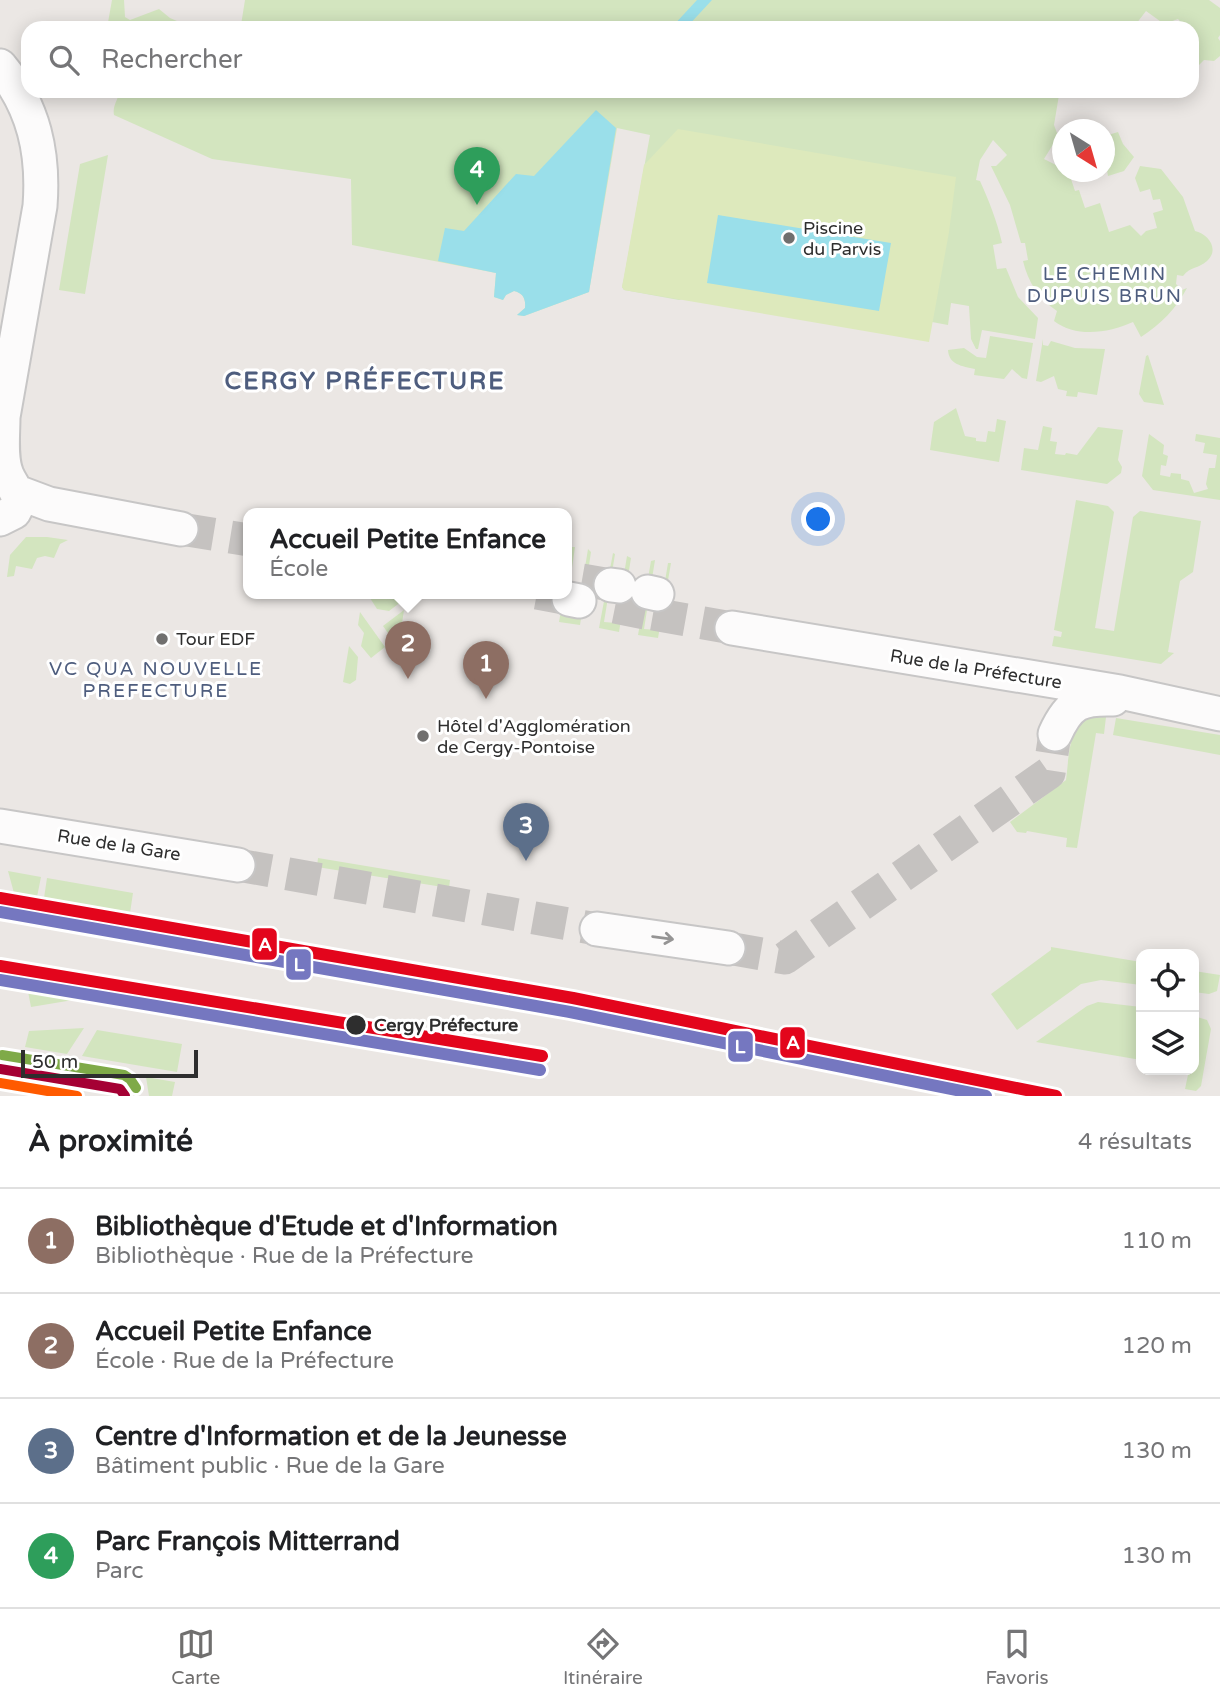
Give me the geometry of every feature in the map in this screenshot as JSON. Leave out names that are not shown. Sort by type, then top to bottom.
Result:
[{"type":"street","points":[[0,66],[21,95]]},
{"type":"street","points":[[22,98],[30,114],[42,170],[40,206],[2,426],[7,504],[49,504],[181,528]]},
{"type":"street","name":"Rue de la Préfecture","points":[[734,618],[972,647],[1215,705],[1029,678],[734,618]]},
{"type":"street","points":[[972,647],[1007,662],[1029,678],[1049,705],[1055,734],[1059,724],[1073,708],[1090,698],[1215,705]]},
{"type":"street","name":"Rue de la Gare","points":[[0,826],[238,865]]},
{"type":"street","points":[[597,929],[728,948]]},
{"type":"green space","points":[[112,0],[124,0],[125,17],[130,20],[159,9],[177,21],[108,21]]},
{"type":"green space","points":[[245,0],[1209,0],[1220,8],[1220,56],[1214,61],[1204,60],[1199,65],[1199,21],[1160,21],[1146,11],[1138,21],[242,21]]},
{"type":"green space","points":[[118,98],[1058,98],[1055,119],[1052,119],[1052,146],[1044,159],[1052,163],[1052,182],[1072,182],[1075,191],[1079,190],[1085,208],[1100,203],[1109,232],[1130,225],[1141,236],[1146,231],[1157,228],[1153,213],[1163,210],[1160,199],[1153,200],[1150,189],[1140,192],[1135,178],[1140,166],[1161,169],[1183,197],[1195,231],[1208,239],[1212,252],[1204,264],[1183,276],[1177,275],[1176,284],[1182,290],[1187,288],[1183,296],[1167,316],[1141,337],[1133,322],[1114,329],[1093,332],[1072,330],[1063,326],[1054,321],[1057,311],[1040,295],[1025,269],[1023,261],[1028,260],[1025,243],[1021,243],[1010,205],[991,166],[996,166],[1007,155],[993,140],[980,160],[976,180],[980,181],[987,196],[1002,243],[993,245],[997,269],[1006,268],[1018,297],[1038,318],[1035,339],[982,330],[976,349],[971,339],[969,306],[951,303],[948,325],[932,322],[948,232],[679,300],[624,290],[622,287],[650,135],[617,128],[589,292],[524,316],[517,315],[525,308],[520,293],[514,291],[503,300],[494,297],[496,273],[352,245],[351,179],[212,159],[114,115]]},
{"type":"green space","name":"Piscine du Parvis","points":[[678,129],[956,177],[929,342],[624,290],[622,287],[644,165]]},
{"type":"green space","points":[[1118,132],[1123,144],[1134,157],[1124,171],[1115,174],[1115,155],[1115,133]]},
{"type":"green space","points":[[108,155],[85,294],[59,290],[80,164]]},
{"type":"green space","points":[[990,336],[1033,343],[1027,379],[1012,369],[1004,379],[974,375],[975,369],[957,364],[951,359],[948,350],[964,348],[977,357],[986,358]]},
{"type":"green space","points":[[1043,339],[1043,345],[1048,346],[1051,341],[1075,348],[1105,349],[1097,395],[1078,392],[1077,397],[1066,396],[1067,391],[1058,389],[1054,376],[1041,382],[1036,381]]},
{"type":"green space","points":[[1148,355],[1164,405],[1144,402],[1139,394]]},
{"type":"green space","points":[[956,408],[965,436],[976,438],[976,441],[986,442],[988,431],[995,432],[997,419],[1006,421],[999,462],[930,450],[934,422]]},
{"type":"green space","points":[[1043,426],[1052,428],[1050,441],[1057,442],[1055,454],[1065,455],[1077,455],[1098,427],[1123,430],[1118,460],[1122,467],[1121,473],[1107,484],[1021,470],[1024,448],[1038,450]]},
{"type":"green space","points":[[1149,434],[1164,445],[1163,454],[1168,456],[1166,466],[1161,465],[1160,475],[1170,477],[1171,473],[1181,474],[1181,479],[1189,481],[1194,493],[1208,489],[1206,484],[1209,468],[1215,468],[1217,455],[1203,453],[1205,443],[1195,441],[1196,434],[1220,438],[1220,500],[1153,490],[1142,476]]},
{"type":"green space","points":[[1076,500],[1108,506],[1114,512],[1095,628],[1114,631],[1133,517],[1140,511],[1201,521],[1193,572],[1180,581],[1168,652],[1174,653],[1161,664],[1052,646],[1054,636],[1061,637],[1062,632],[1054,630]]},
{"type":"green space","points":[[26,537],[68,540],[60,544],[54,558],[37,558],[32,569],[16,566],[14,576],[7,577],[10,555]]},
{"type":"green space","points":[[572,547],[575,547],[572,568]]},
{"type":"green space","points":[[588,549],[591,552],[580,625],[559,622],[563,599],[567,599],[565,616],[577,617]]},
{"type":"green space","points":[[613,553],[615,554],[604,622],[616,623],[627,556],[631,558],[619,632],[599,628]]},
{"type":"green space","points":[[655,560],[644,629],[657,630],[668,563],[671,563],[658,638],[638,635],[651,561]]},
{"type":"green space","points":[[371,599],[405,599],[389,611],[377,609]]},
{"type":"green space","points":[[404,610],[400,636],[412,653],[390,643],[390,636],[383,626]]},
{"type":"green space","points":[[360,612],[385,647],[371,658],[361,646],[364,633],[358,625]]},
{"type":"green space","points":[[349,646],[358,657],[356,680],[350,684],[343,682]]},
{"type":"green space","points":[[1094,715],[1106,717],[1104,734],[1096,733],[1077,848],[1066,847],[1067,838],[1027,831],[1017,832],[1010,822],[1066,780],[1071,741],[1079,724]]},
{"type":"green space","points":[[1116,718],[1220,735],[1220,755],[1113,735]]},
{"type":"green space","points":[[318,858],[450,880],[449,888],[317,867]]},
{"type":"green space","points":[[8,871],[41,877],[37,897],[14,893]]},
{"type":"green space","points":[[47,878],[133,893],[130,913],[44,898]]},
{"type":"green space","points":[[1051,947],[1136,961],[1136,984],[1101,980],[1081,984],[1017,1030],[991,994],[1051,950]]},
{"type":"green space","points":[[22,961],[102,975],[98,1000],[79,999],[31,1007]]},
{"type":"green space","points":[[1199,972],[1220,975],[1217,991],[1209,994],[1199,993]]},
{"type":"green space","points":[[118,977],[128,979],[147,994],[145,1005],[115,1000]]},
{"type":"green space","points":[[1098,1002],[1136,1006],[1136,1059],[1036,1042],[1087,1006]]},
{"type":"green space","points":[[1199,1018],[1207,1020],[1211,1029],[1201,1086],[1196,1091],[1185,1089],[1188,1075],[1199,1075]]},
{"type":"green space","points":[[84,1028],[67,1054],[25,1047],[29,1031]]},
{"type":"green space","points":[[97,1030],[182,1044],[177,1072],[82,1056]]},
{"type":"green space","points":[[146,1077],[175,1082],[172,1096],[149,1096]]},
{"type":"water","points":[[697,0],[712,0],[692,21],[678,21]]},
{"type":"water","points":[[596,110],[616,128],[589,292],[524,316],[517,315],[525,308],[523,297],[514,291],[503,300],[494,297],[496,273],[438,261],[445,228],[464,231],[516,174],[534,176]]},
{"type":"water","points":[[718,215],[891,243],[879,311],[707,283]]},
{"type":"tunnel","points":[[181,529],[243,539]]},
{"type":"tunnel","points":[[582,580],[611,585]]},
{"type":"tunnel","points":[[615,607],[645,613]]},
{"type":"tunnel","points":[[653,614],[732,628]]},
{"type":"tunnel","points":[[728,948],[785,958],[1049,773],[1055,734]]},
{"type":"tunnel","points":[[238,865],[597,929]]},
{"type":"transit line","name":"A","points":[[0,898],[573,998],[1056,1096]]},
{"type":"transit line","name":"L","points":[[0,912],[570,1012],[986,1096]]},
{"type":"transit line","name":"A","points":[[0,966],[542,1056]]},
{"type":"transit line","name":"L","points":[[0,980],[540,1070]]},
{"type":"transit line","points":[[2,1055],[124,1075],[136,1088]]},
{"type":"transit line","points":[[0,1069],[120,1089],[125,1096]]},
{"type":"transit line","points":[[0,1083],[77,1096]]},
{"type":"place","name":"Parc François Mitterrand","points":[[477,205]]},
{"type":"place","name":"Piscine du Parvis","points":[[789,238]]},
{"type":"place","name":"Tour EDF","points":[[162,639]]},
{"type":"place","name":"Accueil Petite Enfance","points":[[408,679]]},
{"type":"place","name":"Bibliothèque d'Etude et d'Information","points":[[486,699]]},
{"type":"place","name":"Hôtel d'Agglomération de Cergy-Pontoise","points":[[423,736]]},
{"type":"place","name":"Centre d'Information et de la Jeunesse","points":[[526,861]]},
{"type":"place","name":"Cergy Préfecture","points":[[356,1025]]},
{"type":"district","name":"LE CHEMIN DUPUIS BRUN","points":[[1105,285]]},
{"type":"district","name":"CERGY PRÉFECTURE","points":[[365,381]]},
{"type":"district","name":"VC QUA NOUVELLE PREFECTURE","points":[[156,680]]}]
